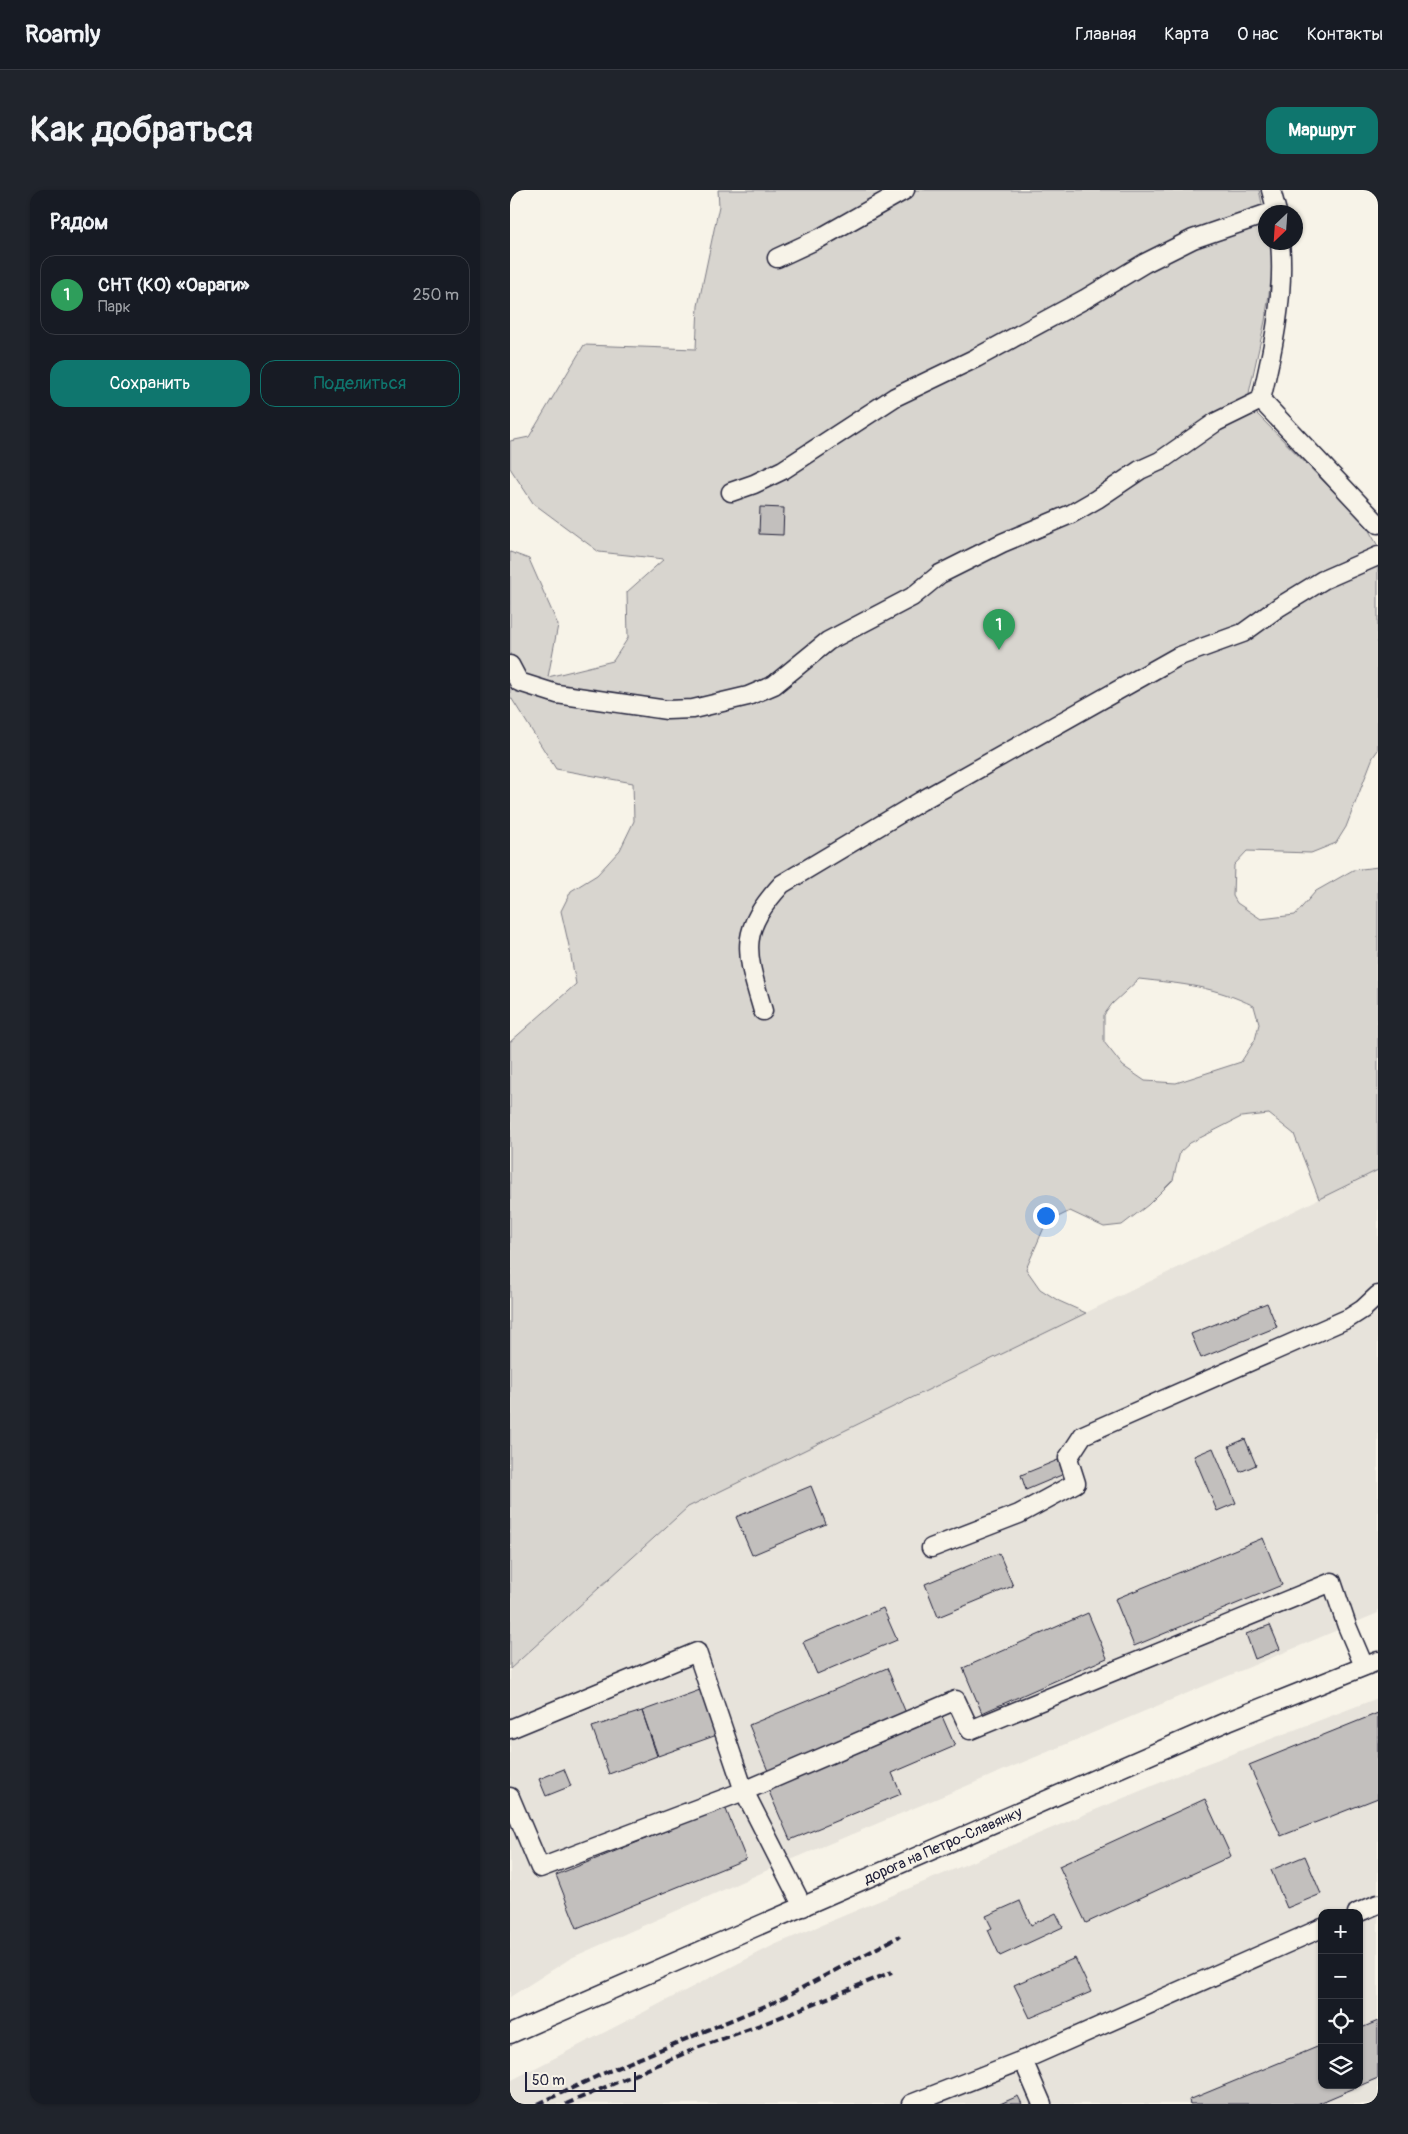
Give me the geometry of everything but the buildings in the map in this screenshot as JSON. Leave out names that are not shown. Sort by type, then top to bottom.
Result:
[{"type":"street","points":[[776,258],[820,238],[905,190]]},
{"type":"street","points":[[1271,190],[1272,205]]},
{"type":"street","points":[[731,492],[754,484],[783,470],[895,397],[976,358],[1085,299],[1145,263],[1193,239],[1258,217]]},
{"type":"street","points":[[1261,400],[1278,315],[1282,266],[1281,250]]},
{"type":"street","points":[[1261,400],[1378,524]]},
{"type":"street","points":[[510,665],[519,682],[557,694],[634,706],[667,710],[693,709],[748,696],[774,684],[828,641],[912,597],[940,574],[1002,543],[1071,514],[1097,500],[1140,470],[1160,461],[1216,422],[1261,400]]},
{"type":"street","points":[[763,1011],[748,949],[752,925],[764,903],[782,884],[921,801],[1177,657],[1244,633],[1279,607],[1323,580],[1378,556]]},
{"type":"street","points":[[932,1548],[1020,1514],[1076,1483],[1068,1458],[1083,1435],[1349,1318],[1363,1309],[1378,1294]]},
{"type":"street","points":[[510,1798],[540,1868],[744,1791],[956,1700],[970,1730],[1332,1582],[1347,1626],[1371,1664]]},
{"type":"street","points":[[510,1729],[697,1652],[744,1791],[803,1907]]},
{"type":"street","name":"дорога на Петро-Славянку","points":[[510,2034],[1228,1721],[1371,1664]]},
{"type":"street","points":[[1363,1910],[1378,1904]]},
{"type":"street","points":[[911,2104],[1023,2060],[1318,1930]]},
{"type":"street","points":[[1023,2060],[1042,2104]]},
{"type":"shaded area","points":[[718,190],[1259,190],[1262,205],[1258,205],[1258,250],[1271,250],[1273,267],[1265,321],[1249,393],[1257,414],[1364,522],[1378,546],[1378,750],[1373,757],[1346,827],[1336,843],[1311,853],[1247,851],[1234,865],[1233,896],[1237,903],[1261,919],[1295,915],[1316,891],[1353,870],[1378,867],[1378,1170],[1319,1199],[1294,1134],[1269,1114],[1241,1117],[1190,1143],[1180,1152],[1173,1180],[1148,1205],[1122,1225],[1104,1227],[1070,1211],[1046,1223],[1026,1269],[1040,1289],[1059,1301],[1086,1313],[688,1507],[510,1669],[510,1042],[576,984],[561,911],[571,891],[597,875],[620,850],[634,821],[633,783],[556,769],[510,696],[510,552],[529,559],[558,625],[548,677],[613,661],[628,638],[627,592],[664,559],[599,552],[533,503],[510,468],[510,441],[529,437],[584,345],[696,349],[698,306],[719,206]],"holes":[[[1139,979],[1184,984],[1225,994],[1254,1006],[1259,1024],[1255,1040],[1241,1062],[1176,1083],[1145,1081],[1123,1066],[1104,1042],[1104,1015],[1112,1004]]]},
{"type":"shaded area","points":[[1378,1170],[1378,1613],[781,1864],[571,1958],[510,1997],[510,1669],[688,1507]]},
{"type":"shaded area","points":[[1378,1698],[1378,2104],[510,2104],[510,2081],[774,1945],[1195,1768]]},
{"type":"railway","points":[[538,2104],[602,2074],[777,2001],[900,1936]]},
{"type":"railway","points":[[566,2104],[697,2048],[763,2024],[892,1972]]},
{"type":"place","name":"СНТ (КО) «Овраги»","points":[[999,650]]}]
